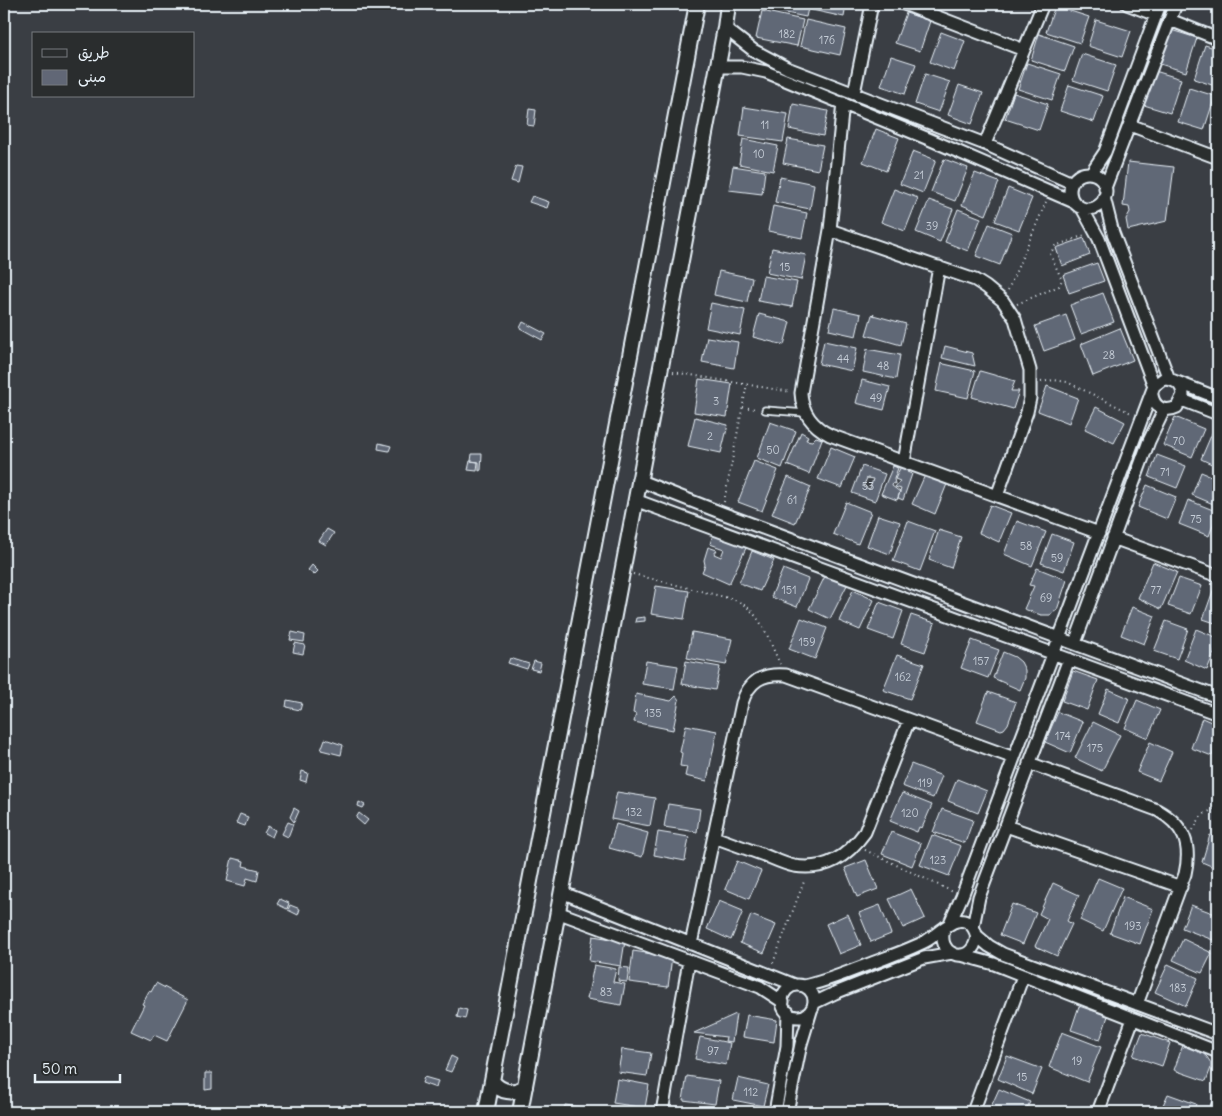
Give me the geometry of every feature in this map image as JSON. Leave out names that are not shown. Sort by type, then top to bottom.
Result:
[{"type":"street","points":[[486,1112],[697,4]]},
{"type":"street","points":[[520,1112],[728,4]]},
{"type":"street","points":[[854,93],[872,4]]},
{"type":"street","points":[[904,4],[1024,50]]},
{"type":"street","points":[[985,144],[1043,4]]},
{"type":"street","points":[[1091,173],[1105,152],[1158,9],[1127,4]]},
{"type":"street","points":[[716,67],[742,67],[766,72],[932,140],[1078,205],[1093,208],[1102,202],[1176,4]]},
{"type":"street","points":[[1170,20],[1218,39]]},
{"type":"street","points":[[724,28],[753,50],[775,62],[985,144],[1072,183]]},
{"type":"street","points":[[1129,87],[1143,92]]},
{"type":"street","points":[[843,103],[830,230],[801,393],[806,413],[816,426],[830,436],[1099,533]]},
{"type":"street","points":[[932,140],[936,125]]},
{"type":"street","points":[[1130,125],[1218,158]]},
{"type":"street","points":[[1091,173],[1101,178],[1113,232],[1173,381],[1183,390],[1182,400],[1177,407],[1169,410],[1164,410],[1156,405],[1153,391],[1096,231],[1070,193],[1072,183],[1078,176],[1091,173]]},
{"type":"street","points":[[830,230],[975,280],[991,290],[1005,304],[1015,319],[1027,356],[1031,384],[1027,412],[998,496]]},
{"type":"street","points":[[904,462],[939,267]]},
{"type":"street","points":[[1218,398],[1163,379],[1153,391],[962,896],[947,926],[942,941],[947,950],[956,954],[986,962],[1218,1052]]},
{"type":"street","points":[[1182,400],[1218,414]]},
{"type":"street","points":[[1075,643],[1149,441],[1164,410]]},
{"type":"street","points":[[638,480],[799,542],[1218,697]]},
{"type":"street","points":[[635,500],[1218,714]]},
{"type":"street","points":[[1113,538],[1218,575]]},
{"type":"street","points":[[793,558],[799,542]]},
{"type":"street","points":[[889,593],[894,577]]},
{"type":"street","points":[[558,912],[760,987],[797,1017],[802,1016],[812,1007],[835,993],[924,958],[971,950],[976,940],[975,931],[979,897],[1069,659]]},
{"type":"street","points":[[691,944],[746,692],[753,683],[762,677],[774,674],[786,675],[1014,758]]},
{"type":"street","points":[[1178,700],[1184,684]]},
{"type":"street","points":[[714,836],[792,866],[809,867],[826,864],[842,857],[855,846],[865,832],[910,720]]},
{"type":"street","points":[[1030,763],[1157,810],[1168,817],[1181,831],[1188,849],[1188,862],[1181,887],[1137,1004]]},
{"type":"street","points":[[1006,826],[1181,887]]},
{"type":"street","points":[[561,892],[768,976],[800,986],[812,993],[812,1007],[801,1044],[787,1112]]},
{"type":"street","points":[[775,1112],[787,1046],[785,993],[791,987],[831,979],[918,945],[960,920],[965,921],[988,946],[1004,954],[1218,1034]]},
{"type":"street","points":[[662,1112],[689,961]]},
{"type":"street","points":[[973,1112],[1023,976]]},
{"type":"street","points":[[1098,1112],[1133,1019]]},
{"type":"street","points":[[492,1081],[496,1086],[507,1092],[525,1087]]},
{"type":"street","points":[[1215,1112],[1218,1105]]},
{"type":"lane","points":[[765,410],[806,413]]},
{"type":"lane","points":[[345,1109],[352,1112]]},
{"type":"path","points":[[1005,304],[1050,193]]},
{"type":"path","points":[[1005,304],[1059,286],[1062,280],[1050,254],[1052,249],[1055,246],[1096,231]]},
{"type":"path","points":[[659,370],[801,393]]},
{"type":"path","points":[[1031,384],[1054,380],[1067,382],[1143,419]]},
{"type":"path","points":[[722,512],[747,384]]},
{"type":"path","points":[[743,407],[765,410]]},
{"type":"path","points":[[621,571],[732,599],[746,605],[757,616],[786,675]]},
{"type":"path","points":[[1192,838],[1193,830],[1202,815],[1218,807]]},
{"type":"path","points":[[855,846],[962,896]]},
{"type":"path","points":[[768,976],[809,867]]},
{"type":"building","points":[[767,4],[809,4],[806,17],[766,9]]},
{"type":"building","points":[[814,4],[846,4],[844,17],[812,10]]},
{"type":"building","points":[[1055,6],[1089,17],[1080,43],[1046,32]]},
{"type":"building","points":[[762,11],[803,20],[797,46],[756,38]]},
{"type":"building","points":[[906,13],[930,21],[920,51],[895,43]]},
{"type":"building","points":[[806,20],[846,29],[840,55],[800,46]]},
{"type":"building","points":[[1096,20],[1131,31],[1122,57],[1088,46]]},
{"type":"building","points":[[1171,30],[1197,38],[1186,72],[1160,64]]},
{"type":"building","points":[[941,32],[965,41],[954,71],[930,62]]},
{"type":"building","points":[[1039,34],[1074,46],[1065,71],[1031,60]]},
{"type":"building","points":[[1205,45],[1218,49],[1218,87],[1194,79]]},
{"type":"building","points":[[1082,54],[1116,65],[1107,91],[1073,80]]},
{"type":"building","points":[[891,56],[916,64],[905,94],[881,86]]},
{"type":"building","points":[[1027,63],[1061,74],[1052,100],[1018,89]]},
{"type":"building","points":[[1155,71],[1181,79],[1170,113],[1144,105]]},
{"type":"building","points":[[925,74],[950,82],[939,112],[915,104]]},
{"type":"building","points":[[959,85],[983,93],[972,124],[948,115]]},
{"type":"building","points":[[1069,85],[1103,96],[1094,122],[1060,111]]},
{"type":"building","points":[[1189,88],[1215,96],[1204,130],[1178,122]]},
{"type":"building","points":[[1014,93],[1048,104],[1039,130],[1005,119]]},
{"type":"building","points":[[793,104],[828,111],[823,136],[789,129]]},
{"type":"building","points":[[744,107],[788,114],[783,142],[740,136]]},
{"type":"building","points":[[529,109],[536,110],[534,126],[527,125]]},
{"type":"building","points":[[876,129],[899,138],[886,171],[863,162]]},
{"type":"building","points":[[743,139],[778,146],[773,171],[739,164]]},
{"type":"building","points":[[788,139],[823,145],[818,170],[783,163]]},
{"type":"building","points":[[913,151],[936,160],[923,193],[900,184]]},
{"type":"building","points":[[944,159],[968,168],[955,201],[931,192]]},
{"type":"building","points":[[1128,162],[1174,167],[1167,221],[1128,230],[1126,219],[1130,212],[1129,207],[1123,206]]},
{"type":"building","points":[[516,166],[522,167],[518,183],[511,181]]},
{"type":"building","points":[[733,166],[765,171],[762,194],[729,190]]},
{"type":"building","points":[[975,173],[999,182],[986,215],[962,205]]},
{"type":"building","points":[[780,177],[814,184],[810,209],[775,202]]},
{"type":"building","points":[[1008,188],[1032,198],[1019,230],[995,221]]},
{"type":"building","points":[[894,189],[918,198],[905,231],[881,222]]},
{"type":"building","points":[[532,196],[549,202],[547,208],[529,202]]},
{"type":"building","points":[[929,200],[953,209],[940,242],[916,232]]},
{"type":"building","points":[[773,206],[807,213],[802,238],[768,231]]},
{"type":"building","points":[[958,209],[981,218],[968,251],[945,242]]},
{"type":"building","points":[[989,224],[1012,233],[1000,265],[976,256]]},
{"type":"building","points":[[1084,238],[1090,255],[1062,266],[1056,248]]},
{"type":"building","points":[[772,248],[806,255],[801,280],[767,273]]},
{"type":"building","points":[[1097,263],[1104,281],[1069,293],[1063,275]]},
{"type":"building","points":[[719,271],[752,278],[747,302],[714,295]]},
{"type":"building","points":[[763,276],[797,282],[792,307],[758,301]]},
{"type":"building","points":[[1103,293],[1114,322],[1081,334],[1070,305]]},
{"type":"building","points":[[711,303],[745,310],[740,335],[706,328]]},
{"type":"building","points":[[834,308],[861,314],[856,336],[829,330]]},
{"type":"building","points":[[874,313],[873,315],[906,324],[901,345],[866,335],[872,315]]},
{"type":"building","points":[[759,314],[790,322],[784,345],[753,337]]},
{"type":"building","points":[[1066,315],[1075,340],[1044,351],[1035,326]]},
{"type":"building","points":[[523,322],[546,334],[542,340],[520,328]]},
{"type":"building","points":[[1120,328],[1133,360],[1093,376],[1081,344]]},
{"type":"building","points":[[707,337],[738,342],[734,368],[702,362]]},
{"type":"building","points":[[824,341],[857,348],[852,371],[819,364]]},
{"type":"building","points":[[945,346],[972,353],[975,366],[942,358]]},
{"type":"building","points":[[867,349],[900,355],[896,379],[863,372]]},
{"type":"building","points":[[942,362],[975,371],[968,398],[936,391]]},
{"type":"building","points":[[980,371],[1015,381],[1011,391],[1019,391],[1013,409],[972,397]]},
{"type":"building","points":[[699,379],[732,384],[727,417],[694,412]]},
{"type":"building","points":[[862,380],[890,387],[884,410],[856,403]]},
{"type":"building","points":[[1047,386],[1078,398],[1069,423],[1038,411]]},
{"type":"building","points":[[1096,407],[1125,422],[1114,443],[1085,429]]},
{"type":"building","points":[[695,417],[728,425],[721,453],[688,446]]},
{"type":"building","points":[[1175,417],[1204,429],[1192,457],[1163,445]]},
{"type":"building","points":[[770,422],[796,431],[782,468],[757,458]]},
{"type":"building","points":[[1216,424],[1218,425],[1218,467],[1201,459]]},
{"type":"building","points":[[801,432],[808,436],[806,440],[812,441],[816,437],[822,439],[809,474],[787,465]]},
{"type":"building","points":[[379,443],[391,446],[389,451],[378,449]]},
{"type":"building","points":[[831,447],[855,457],[842,488],[818,479]]},
{"type":"building","points":[[472,454],[482,454],[481,470],[479,471],[479,462],[471,461]]},
{"type":"building","points":[[1157,455],[1186,466],[1177,488],[1149,477]]},
{"type":"building","points":[[470,461],[478,462],[477,471],[468,470]]},
{"type":"building","points":[[754,461],[778,470],[762,511],[738,502]]},
{"type":"building","points":[[862,466],[885,474],[875,501],[852,493]],"holes":[[[867,478],[873,479],[870,489],[863,487]]]},
{"type":"building","points":[[893,466],[898,468],[894,479],[895,484],[893,483],[892,486],[900,492],[897,500],[881,494]]},
{"type":"building","points":[[901,466],[909,469],[907,472],[912,474],[903,500],[898,498],[901,489],[895,487],[900,481],[895,479]]},
{"type":"building","points":[[1201,472],[1218,479],[1218,506],[1192,495]]},
{"type":"building","points":[[925,475],[947,484],[935,514],[912,504]]},
{"type":"building","points":[[788,477],[811,487],[795,523],[772,514]]},
{"type":"building","points":[[1147,485],[1176,497],[1167,519],[1138,507]]},
{"type":"building","points":[[1188,500],[1218,512],[1209,536],[1179,524]]},
{"type":"building","points":[[846,502],[871,512],[858,544],[833,534]]},
{"type":"building","points":[[990,505],[1011,513],[999,542],[979,533]]},
{"type":"building","points":[[878,515],[900,522],[890,554],[867,546]]},
{"type":"building","points":[[908,521],[935,531],[920,571],[893,561]]},
{"type":"building","points":[[1017,521],[1046,532],[1032,566],[1004,554]]},
{"type":"building","points":[[327,529],[334,533],[326,545],[319,541]]},
{"type":"building","points":[[939,530],[961,537],[951,568],[929,560]]},
{"type":"building","points":[[714,531],[736,539],[739,545],[746,548],[729,584],[702,572],[708,547],[717,550],[714,554],[721,557],[724,549],[710,544]]},
{"type":"building","points":[[1052,534],[1074,542],[1064,571],[1041,563]]},
{"type":"building","points":[[752,551],[774,560],[760,591],[739,583]]},
{"type":"building","points":[[1153,562],[1177,572],[1161,609],[1138,598]]},
{"type":"building","points":[[312,565],[318,571],[314,575],[308,570]]},
{"type":"building","points":[[1037,568],[1067,580],[1057,610],[1050,615],[1041,615],[1024,609],[1034,586],[1029,585]]},
{"type":"building","points":[[783,569],[808,579],[797,607],[771,597]]},
{"type":"building","points":[[827,572],[848,583],[830,619],[809,609]]},
{"type":"building","points":[[1179,578],[1202,586],[1191,614],[1168,606]]},
{"type":"building","points":[[656,586],[689,591],[684,619],[651,614]]},
{"type":"building","points":[[1214,588],[1218,589],[1218,624],[1203,619]]},
{"type":"building","points":[[853,590],[874,600],[860,630],[839,621]]},
{"type":"building","points":[[879,602],[903,611],[893,639],[868,630]]},
{"type":"building","points":[[1132,607],[1155,616],[1144,644],[1121,635]]},
{"type":"building","points":[[911,615],[935,623],[925,652],[901,644]]},
{"type":"building","points":[[645,617],[645,621],[635,622],[636,618]]},
{"type":"building","points":[[801,618],[827,628],[815,659],[789,649]]},
{"type":"building","points":[[1166,621],[1188,629],[1177,659],[1154,651]]},
{"type":"building","points":[[1196,629],[1218,638],[1218,643],[1207,670],[1184,660]]},
{"type":"building","points":[[292,632],[305,635],[304,642],[290,640]]},
{"type":"building","points":[[692,632],[732,639],[726,665],[687,658]]},
{"type":"building","points":[[972,640],[999,650],[988,678],[961,668]]},
{"type":"building","points":[[295,643],[305,645],[303,654],[293,652]]},
{"type":"building","points":[[1003,652],[1015,657],[1021,662],[1025,670],[1025,678],[1020,690],[993,678]]},
{"type":"building","points":[[897,655],[924,664],[910,699],[883,690]]},
{"type":"building","points":[[510,658],[529,664],[527,669],[508,663]]},
{"type":"building","points":[[534,661],[541,663],[539,671],[531,669]]},
{"type":"building","points":[[646,661],[678,666],[674,689],[642,684]]},
{"type":"building","points":[[686,661],[720,667],[715,690],[682,684]]},
{"type":"building","points":[[1073,671],[1098,680],[1087,710],[1062,701]]},
{"type":"building","points":[[1108,689],[1129,698],[1119,723],[1098,714]]},
{"type":"building","points":[[988,692],[1016,702],[1008,724],[1004,729],[1001,730],[977,721]]},
{"type":"building","points":[[636,694],[671,701],[676,696],[679,700],[673,730],[634,722],[636,714],[633,713]]},
{"type":"building","points":[[287,700],[302,703],[300,710],[286,707]]},
{"type":"building","points":[[1137,700],[1160,710],[1148,738],[1125,728]]},
{"type":"building","points":[[1058,712],[1083,722],[1070,753],[1045,742]]},
{"type":"building","points":[[1202,718],[1218,725],[1218,739],[1212,756],[1191,748]]},
{"type":"building","points":[[1093,722],[1120,735],[1102,771],[1075,758]]},
{"type":"building","points":[[686,725],[717,731],[707,781],[685,776],[687,767],[680,766],[682,753],[680,752]]},
{"type":"building","points":[[325,739],[343,745],[341,755],[321,750]]},
{"type":"building","points":[[1150,742],[1172,752],[1159,781],[1137,772]]},
{"type":"building","points":[[911,764],[942,776],[933,798],[902,786]]},
{"type":"building","points":[[302,771],[308,773],[306,782],[300,780]]},
{"type":"building","points":[[957,779],[987,791],[978,813],[948,801]]},
{"type":"building","points":[[617,792],[655,798],[650,826],[611,819]]},
{"type":"building","points":[[902,793],[932,805],[922,828],[919,827],[917,832],[890,821]]},
{"type":"building","points":[[359,802],[365,805],[363,808],[358,806]]},
{"type":"building","points":[[668,804],[700,809],[697,832],[664,827]]},
{"type":"building","points":[[294,808],[299,811],[294,822],[290,817]]},
{"type":"building","points":[[942,809],[973,820],[965,843],[933,832]]},
{"type":"building","points":[[359,813],[368,820],[364,825],[356,818]]},
{"type":"building","points":[[240,814],[248,817],[245,826],[236,823]]},
{"type":"building","points":[[288,822],[293,824],[288,837],[282,834]]},
{"type":"building","points":[[616,824],[648,833],[642,857],[609,848]]},
{"type":"building","points":[[268,826],[275,830],[272,837],[264,833]]},
{"type":"building","points":[[658,832],[689,837],[685,861],[654,855]]},
{"type":"building","points":[[891,832],[921,844],[912,866],[882,854]]},
{"type":"building","points":[[932,835],[961,846],[949,876],[920,865]]},
{"type":"building","points":[[1210,835],[1218,837],[1218,869],[1202,862]]},
{"type":"building","points":[[232,858],[244,861],[243,866],[259,870],[257,881],[247,878],[245,886],[227,881]]},
{"type":"building","points":[[866,860],[878,889],[857,897],[845,868]]},
{"type":"building","points":[[737,861],[761,871],[749,899],[725,889]]},
{"type":"building","points":[[1098,878],[1122,888],[1103,931],[1080,920]]},
{"type":"building","points":[[1053,883],[1079,895],[1067,921],[1072,924],[1057,956],[1035,946],[1048,919],[1039,914]]},
{"type":"building","points":[[911,889],[925,918],[903,928],[889,899]]},
{"type":"building","points":[[1123,897],[1153,909],[1140,944],[1110,933]]},
{"type":"building","points":[[280,899],[289,903],[287,909],[277,904]]},
{"type":"building","points":[[719,901],[743,911],[731,940],[707,929]]},
{"type":"building","points":[[1012,904],[1036,913],[1023,944],[1000,935]]},
{"type":"building","points":[[290,905],[300,909],[298,915],[288,910]]},
{"type":"building","points":[[880,905],[891,934],[871,942],[859,913]]},
{"type":"building","points":[[1191,905],[1218,915],[1218,927],[1213,940],[1182,928]]},
{"type":"building","points":[[848,914],[861,945],[839,954],[826,924]]},
{"type":"building","points":[[751,915],[776,925],[764,953],[740,943]]},
{"type":"building","points":[[593,936],[625,941],[621,966],[589,961]]},
{"type":"building","points":[[1183,939],[1212,953],[1202,973],[1173,960]]},
{"type":"building","points":[[633,951],[672,957],[668,987],[629,982]]},
{"type":"building","points":[[1168,964],[1198,978],[1186,1006],[1155,992]]},
{"type":"building","points":[[594,965],[616,969],[613,982],[625,984],[621,1005],[587,999]]},
{"type":"building","points":[[619,967],[629,968],[627,982],[618,981]]},
{"type":"building","points":[[156,983],[188,1000],[167,1041],[154,1035],[151,1040],[131,1031],[144,1005],[142,1004]]},
{"type":"building","points":[[1079,1006],[1108,1016],[1100,1040],[1071,1030]]},
{"type":"building","points":[[459,1008],[467,1010],[465,1019],[457,1017]]},
{"type":"building","points":[[736,1014],[732,1042],[725,1041],[726,1037],[694,1033]]},
{"type":"building","points":[[747,1015],[777,1020],[774,1042],[743,1037]]},
{"type":"building","points":[[1062,1032],[1101,1047],[1087,1082],[1049,1067]]},
{"type":"building","points":[[1142,1033],[1170,1043],[1162,1066],[1133,1056]]},
{"type":"building","points":[[700,1037],[730,1043],[726,1065],[695,1059]]},
{"type":"building","points":[[1183,1045],[1199,1050],[1211,1063],[1206,1081],[1174,1070]]},
{"type":"building","points":[[622,1049],[651,1053],[647,1076],[618,1072]]},
{"type":"building","points":[[451,1056],[457,1059],[451,1072],[445,1070]]},
{"type":"building","points":[[1007,1056],[1042,1069],[1032,1094],[998,1079]]},
{"type":"building","points":[[205,1073],[212,1073],[212,1089],[205,1090]]},
{"type":"building","points":[[687,1076],[719,1081],[715,1104],[683,1100]]},
{"type":"building","points":[[424,1077],[438,1081],[436,1088],[422,1083]]},
{"type":"building","points":[[738,1078],[768,1085],[763,1106],[733,1100]]},
{"type":"building","points":[[617,1079],[649,1085],[645,1108],[613,1103]]},
{"type":"building","points":[[999,1089],[1030,1102],[1025,1112],[997,1112],[990,1109]]},
{"type":"building","points":[[1168,1094],[1196,1104],[1193,1112],[1184,1112],[1163,1105]]},
{"type":"building","points":[[565,1105],[599,1110],[599,1112],[564,1112]]},
{"type":"building","points":[[684,1109],[697,1112],[683,1112]]}]
